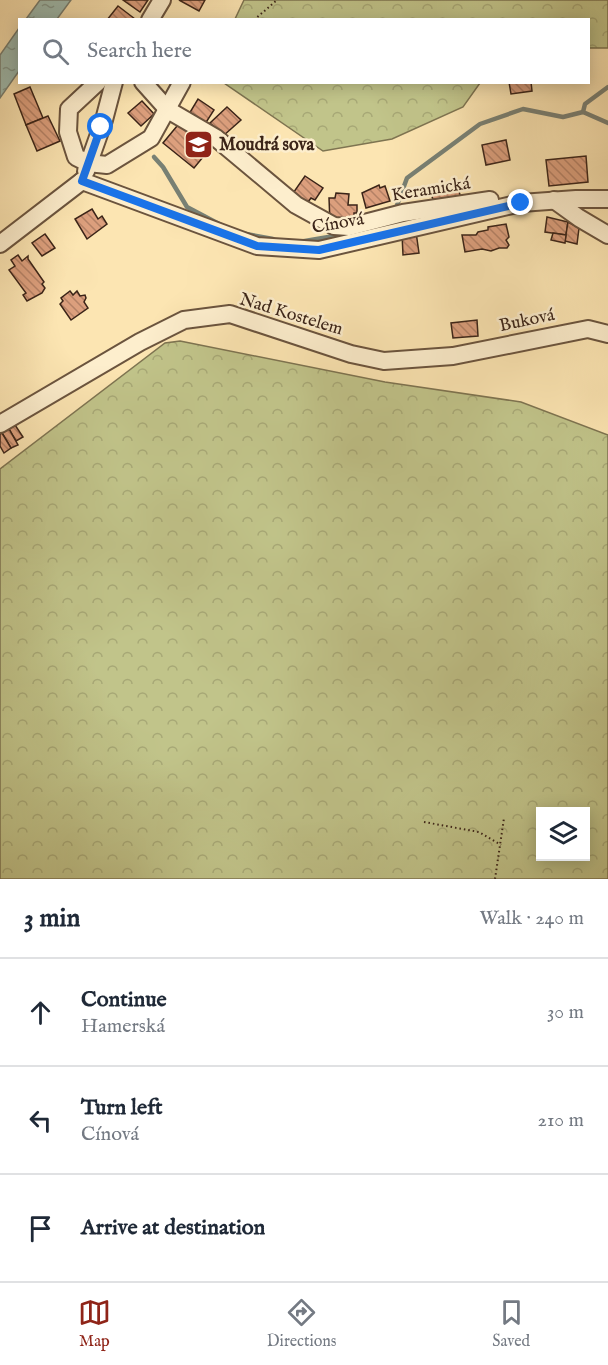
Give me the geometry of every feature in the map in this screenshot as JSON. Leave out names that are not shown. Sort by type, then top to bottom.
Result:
[{"type":"street","points":[[151,18],[162,0]]},
{"type":"street","points":[[96,84],[69,109],[68,132],[76,157],[88,163],[107,165],[151,138],[181,84]]},
{"type":"street","points":[[0,244],[82,181],[104,120],[113,84]]},
{"type":"street","name":"Keramická","points":[[145,84],[168,110],[216,138],[296,205],[334,226],[349,227],[403,213],[516,197],[521,203]]},
{"type":"street","name":"Cínová","points":[[82,181],[257,246],[319,250],[521,203],[608,199]]},
{"type":"street","points":[[554,200],[608,235]]},
{"type":"street","name":"Nad Kostelem","points":[[0,424],[140,342],[184,320],[231,314],[351,354],[384,361],[453,356]]},
{"type":"street","name":"Buková","points":[[453,356],[565,332],[588,329],[608,334]]},
{"type":"path","points":[[256,18],[277,0]]},
{"type":"path","points":[[495,879],[504,818]]},
{"type":"path","points":[[424,822],[479,832],[501,845]]},
{"type":"green space","points":[[244,0],[608,0],[608,48],[590,48],[590,18],[235,18]]},
{"type":"green space","points":[[225,84],[479,84],[463,107],[392,139],[323,151]]},
{"type":"green space","points":[[180,341],[385,382],[521,402],[608,435],[608,879],[0,879],[0,469],[165,343]]},
{"type":"water","points":[[40,0],[71,0],[58,18],[27,18]]},
{"type":"water","points":[[18,29],[18,72],[0,98],[0,55]]},
{"type":"building","points":[[123,0],[148,0],[140,12]]},
{"type":"building","points":[[179,0],[205,0],[199,11]]},
{"type":"building","points":[[118,6],[134,18],[109,18]]},
{"type":"building","points":[[509,84],[531,84],[532,91],[511,94]]},
{"type":"building","points":[[30,87],[43,118],[26,125],[14,94]]},
{"type":"building","points":[[198,99],[214,110],[205,124],[189,114]]},
{"type":"building","points":[[142,101],[154,114],[141,126],[128,113]]},
{"type":"building","points":[[227,107],[241,120],[223,136],[210,123]]},
{"type":"building","points":[[48,116],[60,141],[37,151],[26,125]]},
{"type":"building","points":[[182,120],[212,146],[194,168],[163,143]]},
{"type":"building","points":[[506,140],[510,160],[486,165],[482,145]]},
{"type":"building","points":[[586,156],[588,182],[549,186],[546,160]]},
{"type":"building","points":[[305,176],[323,188],[315,200],[311,198],[305,206],[291,196]]},
{"type":"building","points":[[457,183],[461,199],[435,206],[430,190]]},
{"type":"building","points":[[379,185],[380,188],[385,186],[390,201],[366,208],[362,193]]},
{"type":"building","points":[[336,193],[349,194],[348,205],[357,205],[354,222],[330,223],[329,198],[335,198]]},
{"type":"building","points":[[92,209],[98,219],[102,216],[107,224],[87,239],[75,219]]},
{"type":"building","points":[[547,217],[568,222],[566,235],[545,232]]},
{"type":"building","points":[[568,222],[579,228],[577,244],[565,241]]},
{"type":"building","points":[[506,224],[509,237],[506,240],[509,245],[507,248],[465,252],[462,235],[476,235],[478,232],[488,230],[488,227]]},
{"type":"building","points":[[416,232],[419,253],[403,255],[402,234]]},
{"type":"building","points":[[553,233],[566,235],[565,243],[551,240]]},
{"type":"building","points":[[45,234],[55,248],[42,256],[32,243]]},
{"type":"building","points":[[18,255],[22,261],[28,256],[44,282],[42,284],[45,288],[42,293],[27,301],[23,295],[26,293],[9,270],[15,266],[11,260]]},
{"type":"building","points":[[70,291],[73,295],[77,291],[80,296],[85,295],[84,302],[88,308],[71,320],[60,304],[63,301],[61,298]]},
{"type":"building","points":[[477,320],[478,336],[453,338],[451,323]]},
{"type":"building","points":[[15,425],[23,437],[16,441],[9,429]]},
{"type":"building","points":[[9,429],[18,445],[11,448],[2,433]]},
{"type":"building","points":[[2,433],[11,448],[4,453],[0,446],[0,434]]},
{"type":"waterway","points":[[583,112],[585,104],[608,87]]},
{"type":"waterway","points":[[396,208],[407,178],[480,124],[523,109],[563,117],[583,112],[608,123]]},
{"type":"waterway","points":[[154,157],[163,167],[187,207],[221,225]]},
{"type":"waterway","points":[[246,234],[273,239]]},
{"type":"waterway","points":[[299,242],[346,234]]},
{"type":"place","name":"Moudrá sova","points":[[198,145]]},
{"type":"route","points":[[101,127],[82,181],[257,246],[319,250],[521,203]]}]
